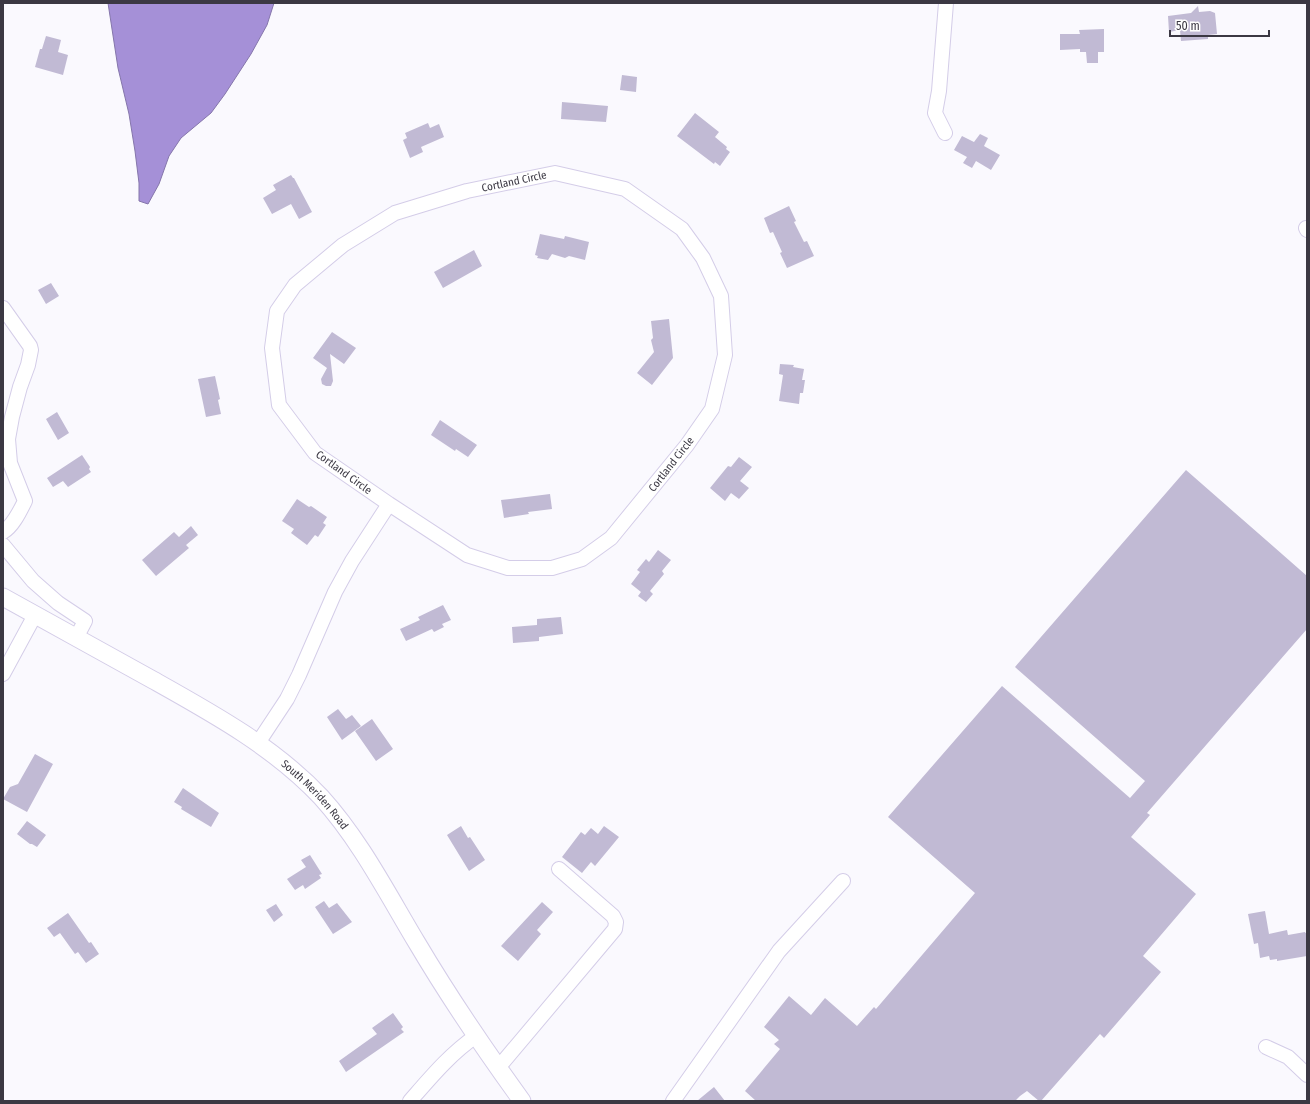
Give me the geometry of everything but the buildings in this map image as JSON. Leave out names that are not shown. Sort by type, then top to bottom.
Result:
[{"type":"main road","name":"South Meriden Road","points":[[3,597],[185,698],[258,743],[284,762],[308,784],[322,798],[370,863],[422,951],[476,1036],[522,1101]]},
{"type":"street","points":[[945,133],[935,113],[946,3]]},
{"type":"street","name":"Cortland Circle","points":[[555,173],[625,189],[682,229],[703,258],[721,296],[725,355],[712,408],[687,444],[611,538],[582,559],[552,568],[508,568],[466,555],[389,504],[315,452],[279,405],[272,348],[277,312],[295,285],[343,245],[395,213],[468,191],[555,173]]},
{"type":"street","points":[[3,308],[30,346],[31,350],[28,365],[12,417],[8,439],[10,463],[25,501],[7,530],[3,532]]},
{"type":"street","points":[[258,743],[287,699],[335,592],[352,561],[389,504]]},
{"type":"street","points":[[3,545],[33,581],[58,603],[85,621],[76,638]]},
{"type":"street","points":[[3,674],[35,615]]},
{"type":"street","points":[[498,1068],[615,929],[616,922],[613,916],[559,869]]},
{"type":"street","points":[[673,1101],[779,951],[843,882]]},
{"type":"street","points":[[410,1101],[441,1065],[476,1036]]},
{"type":"street","points":[[1266,1047],[1288,1057],[1307,1076]]},
{"type":"shaded area","points":[[108,3],[274,3],[267,25],[251,54],[225,94],[211,113],[181,138],[169,156],[159,184],[148,204],[139,201],[139,183],[135,151],[129,114],[118,68]]}]
